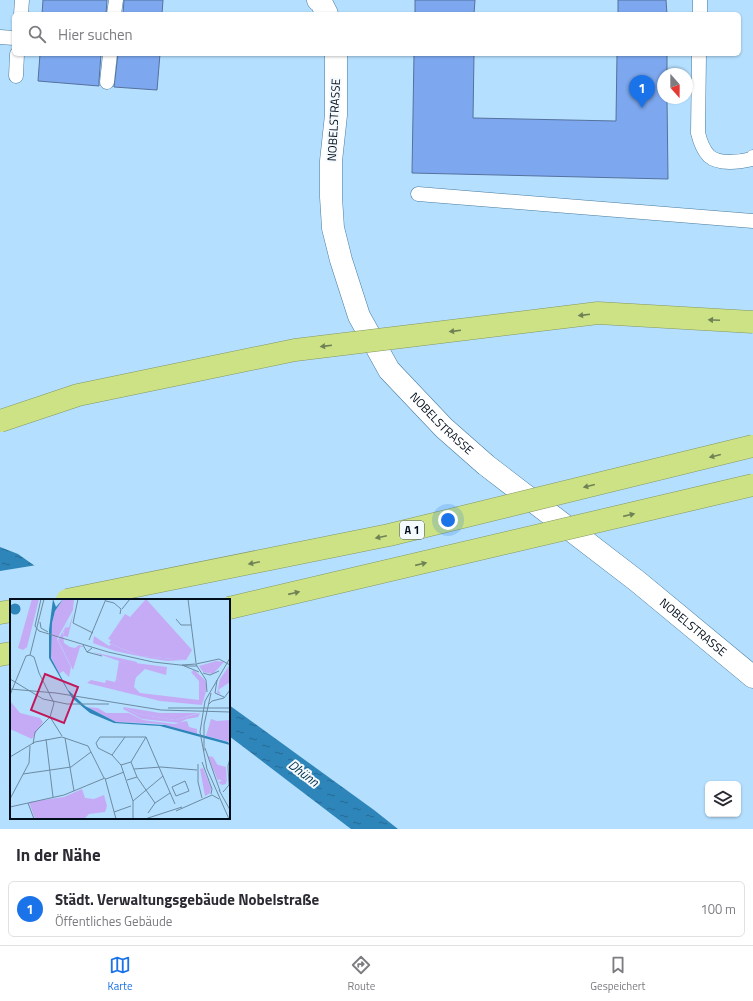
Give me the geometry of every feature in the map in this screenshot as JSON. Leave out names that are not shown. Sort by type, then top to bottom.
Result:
[{"type":"highway","points":[[0,421],[78,395],[295,350],[598,313],[753,322]]},
{"type":"highway","name":"A 1","points":[[72,599],[389,535],[753,446]]},
{"type":"highway","points":[[230,608],[753,485]]},
{"type":"highway","points":[[0,613],[10,611]]},
{"type":"highway","points":[[0,655],[10,653]]},
{"type":"street","name":"NOBELSTRASSE","points":[[336,56],[336,115],[331,160],[333,228],[341,260],[359,316],[389,370],[444,428],[486,465],[637,581],[753,677]]},
{"type":"lane","points":[[21,12],[22,0]]},
{"type":"lane","points":[[114,12],[116,0]]},
{"type":"lane","points":[[700,0],[700,12]]},
{"type":"lane","points":[[0,37],[12,38]]},
{"type":"lane","points":[[16,76],[18,56]]},
{"type":"lane","points":[[108,82],[110,56]]},
{"type":"lane","points":[[699,56],[698,133],[702,146],[709,156],[717,160],[738,163],[752,159],[753,157]]},
{"type":"lane","points":[[418,194],[753,221]]},
{"type":"water","points":[[0,547],[18,554],[82,599],[10,599],[10,600],[0,604]]},
{"type":"water","name":"Dhünn","points":[[230,706],[398,829],[351,829],[230,737]]},
{"type":"pier","points":[[37,565],[84,599],[10,599],[10,611],[0,606],[0,571]]},
{"type":"building","points":[[43,0],[107,0],[106,12],[42,12]]},
{"type":"building","points":[[124,0],[163,0],[162,12],[123,12]]},
{"type":"building","points":[[415,0],[475,0],[474,12],[415,12]]},
{"type":"building","points":[[618,0],[666,0],[667,12],[618,12]]},
{"type":"building","points":[[40,56],[101,56],[99,86],[38,81]]},
{"type":"building","points":[[118,56],[160,56],[157,90],[114,87]]},
{"type":"building","points":[[414,56],[474,56],[473,118],[616,121],[617,56],[667,56],[667,68],[657,68],[657,104],[667,104],[668,179],[412,173]]},
{"type":"place","name":"Städt. Verwaltungsgebäude Nobelstraße","points":[[642,108]]}]
